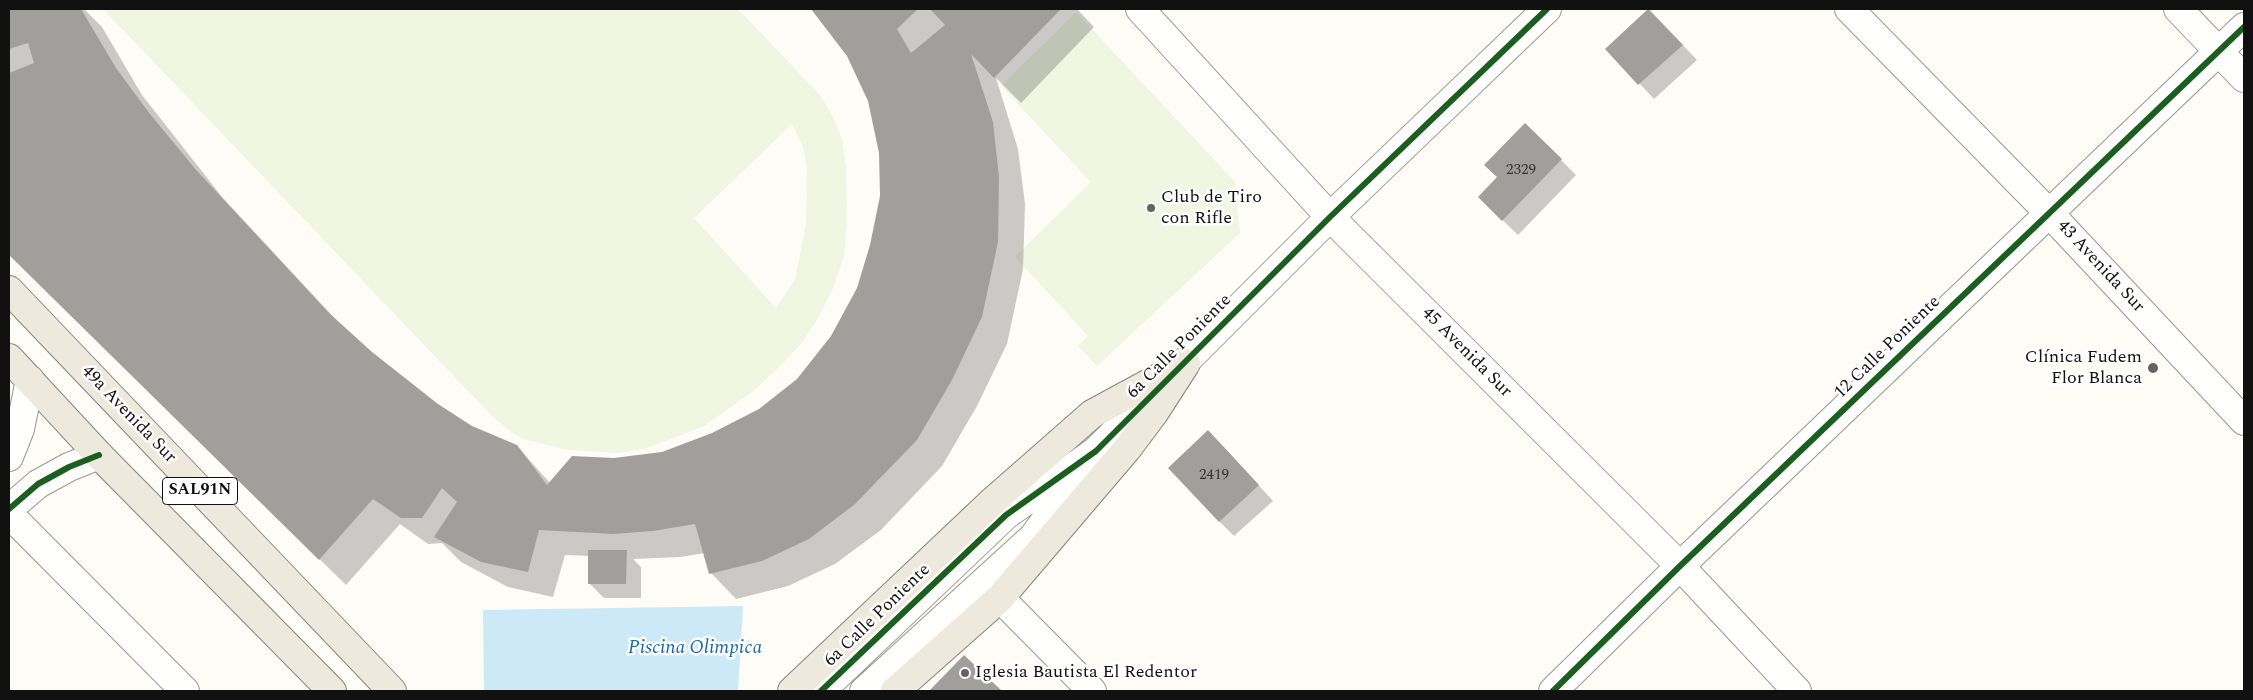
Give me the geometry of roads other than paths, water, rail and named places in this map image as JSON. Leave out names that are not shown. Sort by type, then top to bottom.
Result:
[{"type":"main road","name":"49a Avenida Sur","points":[[9,290],[392,691]]},
{"type":"main road","name":"SAL91N","points":[[9,358],[99,455],[332,691]]},
{"type":"main road","points":[[895,691],[1000,598],[1127,450],[1154,413],[1186,363]]},
{"type":"main road","points":[[792,691],[994,500],[1092,414],[1186,363]]},
{"type":"street","name":"45 Avenida Sur","points":[[1140,9],[1330,217],[1680,566],[1797,691]]},
{"type":"street","name":"6a Calle Poniente","points":[[821,691],[1006,515],[1096,450],[1186,363],[1330,217],[1547,9]]},
{"type":"street","name":"43 Avenida Sur","points":[[1849,9],[2050,214],[2244,421]]},
{"type":"street","points":[[2178,9],[2244,78]]},
{"type":"street","name":"12 Calle Poniente","points":[[1552,691],[1680,566],[2244,27]]},
{"type":"street","points":[[9,457],[20,429],[30,380]]},
{"type":"street","name":"6a Calle Poniente","points":[[864,691],[1032,537],[1096,450]]},
{"type":"street","points":[[9,509],[38,484],[69,467],[99,455]]},
{"type":"street","points":[[9,514],[186,691]]},
{"type":"street","points":[[1000,598],[1092,691]]},
{"type":"water","name":"Piscina Olimpica","points":[[743,606],[738,691],[484,691],[483,610]]},
{"type":"place","name":"Club de Tiro con Rifle","points":[[1151,208]]},
{"type":"place","name":"Clínica Fudem Flor Blanca","points":[[2153,368]]},
{"type":"place","name":"Iglesia Bautista El Redentor","points":[[965,673]]}]
